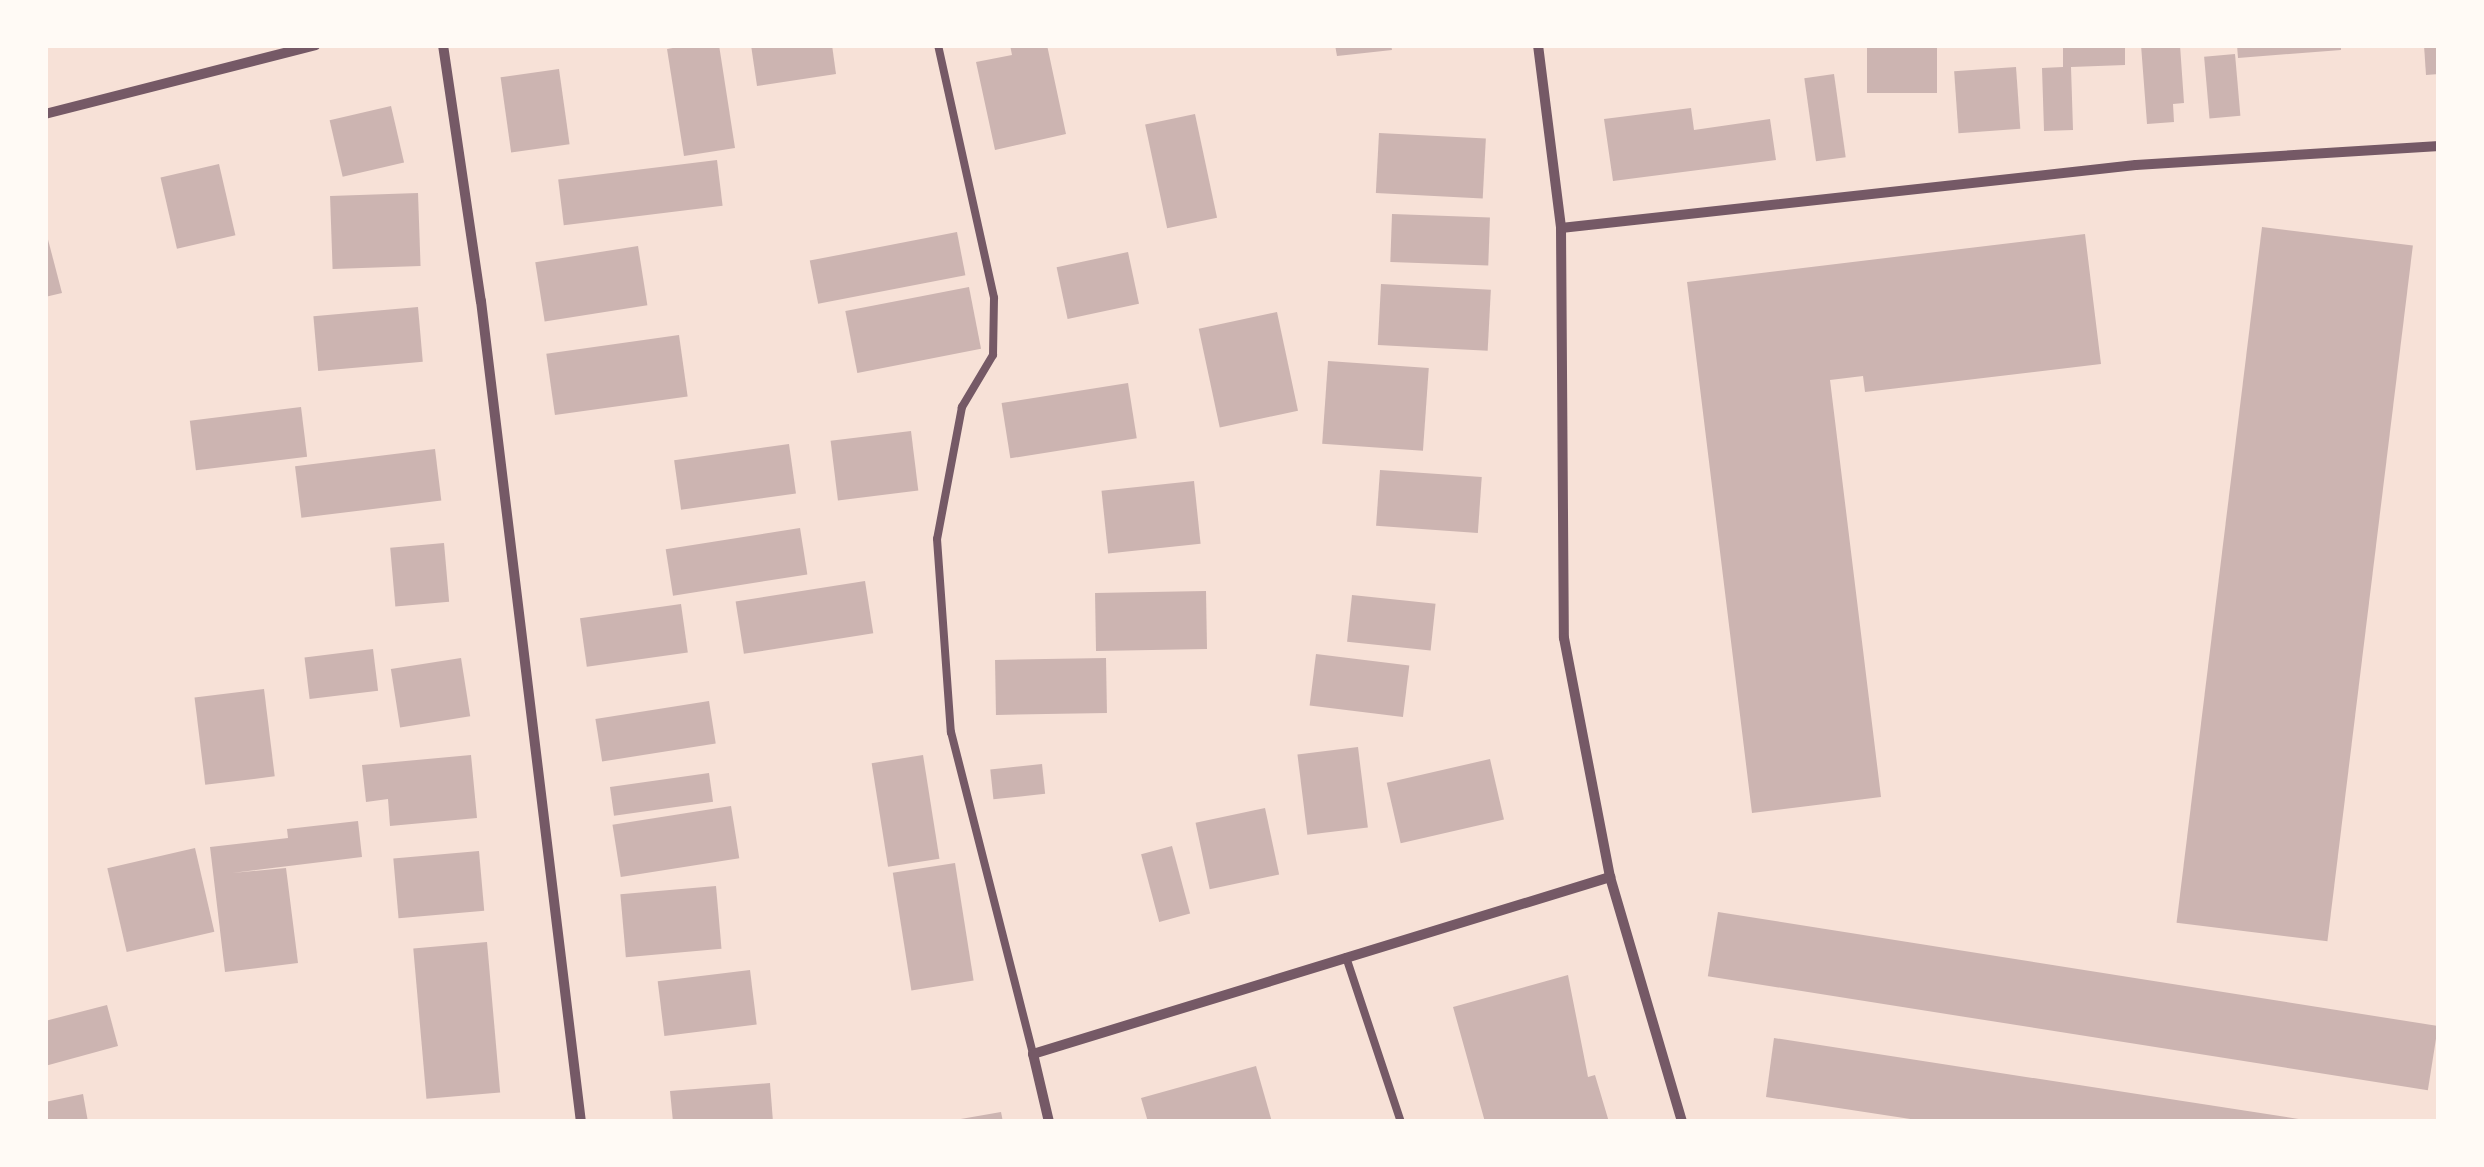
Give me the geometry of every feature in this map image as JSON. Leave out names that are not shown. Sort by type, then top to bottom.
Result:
[{"type":"street","points":[[45,114],[314,45]]},
{"type":"street","points":[[443,45],[481,301],[580,1122]]},
{"type":"street","points":[[1538,45],[1561,228],[1564,638],[1610,877],[1682,1122]]},
{"type":"street","points":[[1561,228],[2136,165],[2439,146]]},
{"type":"street","points":[[1049,1122],[1033,1054],[1610,877]]},
{"type":"lane","points":[[938,45],[994,298],[993,355],[962,407],[938,540],[951,732],[1033,1054]]},
{"type":"lane","points":[[1346,957],[1401,1122]]},
{"type":"building","points":[[719,45],[735,148],[684,156],[667,49]]},
{"type":"building","points":[[751,45],[832,45],[836,74],[757,86]]},
{"type":"building","points":[[1010,45],[1047,45],[1066,134],[995,150],[976,62],[1012,55]]},
{"type":"building","points":[[1335,45],[1391,45],[1392,50],[1337,56]]},
{"type":"building","points":[[1867,45],[1937,45],[1937,93],[1867,93]]},
{"type":"building","points":[[2063,45],[2125,45],[2125,65],[2071,67],[2073,130],[2044,131],[2042,68],[2063,67]]},
{"type":"building","points":[[2141,45],[2180,45],[2184,103],[2173,104],[2174,122],[2147,124]]},
{"type":"building","points":[[2237,45],[2341,45],[2341,50],[2238,58]]},
{"type":"building","points":[[2424,45],[2439,45],[2439,74],[2426,75]]},
{"type":"building","points":[[2235,54],[2240,116],[2210,118],[2204,57]]},
{"type":"building","points":[[2016,67],[2020,129],[1958,133],[1954,71]]},
{"type":"building","points":[[559,69],[570,144],[511,152],[501,77]]},
{"type":"building","points":[[1834,74],[1846,157],[1816,161],[1804,78]]},
{"type":"building","points":[[391,106],[404,163],[343,177],[330,120]]},
{"type":"building","points":[[1691,108],[1694,130],[1770,119],[1776,160],[1613,181],[1604,119]]},
{"type":"building","points":[[1195,114],[1217,218],[1167,228],[1145,125]]},
{"type":"building","points":[[1379,133],[1486,139],[1483,199],[1376,193]]},
{"type":"building","points":[[717,160],[723,206],[564,225],[558,179]]},
{"type":"building","points":[[219,164],[235,235],[177,249],[161,177]]},
{"type":"building","points":[[418,193],[421,266],[333,269],[330,196]]},
{"type":"building","points":[[1392,214],[1490,217],[1488,265],[1390,262]]},
{"type":"building","points":[[2262,227],[2413,246],[2327,941],[2177,923]]},
{"type":"building","points":[[45,228],[62,293],[45,297]]},
{"type":"building","points":[[957,232],[965,275],[818,304],[810,261]]},
{"type":"building","points":[[2085,234],[2101,364],[1865,392],[1863,376],[1830,380],[1881,797],[1752,813],[1687,282]]},
{"type":"building","points":[[638,246],[647,305],[545,322],[535,262]]},
{"type":"building","points":[[1128,252],[1139,304],[1068,319],[1057,267]]},
{"type":"building","points":[[1381,284],[1491,290],[1488,351],[1378,345]]},
{"type":"building","points":[[969,287],[981,349],[857,373],[845,311]]},
{"type":"building","points":[[418,307],[423,362],[318,371],[313,316]]},
{"type":"building","points":[[1277,312],[1298,411],[1220,427],[1199,329]]},
{"type":"building","points":[[679,335],[688,396],[555,415],[546,354]]},
{"type":"building","points":[[1328,361],[1429,368],[1423,451],[1322,444]]},
{"type":"building","points":[[1128,383],[1137,438],[1010,458],[1002,403]]},
{"type":"building","points":[[301,407],[307,457],[196,470],[190,421]]},
{"type":"building","points":[[911,431],[918,491],[838,500],[831,441]]},
{"type":"building","points":[[789,444],[796,494],[681,510],[674,460]]},
{"type":"building","points":[[435,449],[441,501],[301,518],[295,466]]},
{"type":"building","points":[[1380,470],[1482,477],[1478,533],[1376,526]]},
{"type":"building","points":[[1194,481],[1201,544],[1108,553],[1102,491]]},
{"type":"building","points":[[800,528],[807,574],[673,596],[666,549]]},
{"type":"building","points":[[444,543],[449,602],[395,606],[390,548]]},
{"type":"building","points":[[865,581],[873,633],[744,654],[736,601]]},
{"type":"building","points":[[1206,591],[1207,649],[1096,651],[1095,593]]},
{"type":"building","points":[[1352,595],[1436,604],[1431,651],[1347,642]]},
{"type":"building","points":[[681,604],[688,653],[587,667],[580,618]]},
{"type":"building","points":[[373,649],[378,691],[310,699],[305,657]]},
{"type":"building","points":[[1316,654],[1409,665],[1403,717],[1310,706]]},
{"type":"building","points":[[461,658],[470,716],[400,727],[391,669]]},
{"type":"building","points":[[1106,658],[1107,713],[996,715],[995,660]]},
{"type":"building","points":[[264,689],[275,776],[205,785],[195,698]]},
{"type":"building","points":[[709,701],[716,743],[602,761],[595,719]]},
{"type":"building","points":[[1358,747],[1368,827],[1307,835],[1297,754]]},
{"type":"building","points":[[471,755],[477,818],[390,826],[388,799],[366,802],[362,765]]},
{"type":"building","points":[[923,755],[939,859],[888,867],[872,763]]},
{"type":"building","points":[[1490,759],[1504,819],[1401,843],[1387,783]]},
{"type":"building","points":[[1042,764],[1045,794],[993,799],[990,769]]},
{"type":"building","points":[[709,773],[713,802],[614,816],[610,787]]},
{"type":"building","points":[[731,806],[739,858],[621,877],[612,825]]},
{"type":"building","points":[[1265,808],[1279,875],[1210,889],[1196,823]]},
{"type":"building","points":[[358,821],[362,857],[232,873],[286,868],[298,963],[225,972],[210,847],[288,838],[287,829]]},
{"type":"building","points":[[1172,846],[1190,914],[1159,922],[1141,854]]},
{"type":"building","points":[[195,848],[214,932],[127,952],[107,868]]},
{"type":"building","points":[[479,851],[484,911],[399,918],[393,858]]},
{"type":"building","points":[[955,863],[974,981],[911,990],[893,873]]},
{"type":"building","points":[[716,886],[721,949],[626,957],[620,894]]},
{"type":"building","points":[[1718,912],[2438,1026],[2428,1090],[1708,976]]},
{"type":"building","points":[[487,942],[500,1092],[426,1099],[413,948]]},
{"type":"building","points":[[750,970],[757,1025],[664,1036],[658,981]]},
{"type":"building","points":[[1568,975],[1588,1077],[1595,1075],[1609,1122],[1485,1122],[1453,1007]]},
{"type":"building","points":[[107,1005],[118,1046],[45,1066],[45,1021]]},
{"type":"building","points":[[1774,1038],[2305,1122],[1930,1122],[1766,1097]]},
{"type":"building","points":[[1256,1066],[1272,1122],[1148,1122],[1141,1098]]},
{"type":"building","points":[[770,1083],[773,1122],[673,1122],[670,1091]]},
{"type":"building","points":[[83,1094],[88,1122],[45,1122],[45,1102]]},
{"type":"building","points":[[1001,1112],[1003,1122],[955,1122],[955,1120]]}]
